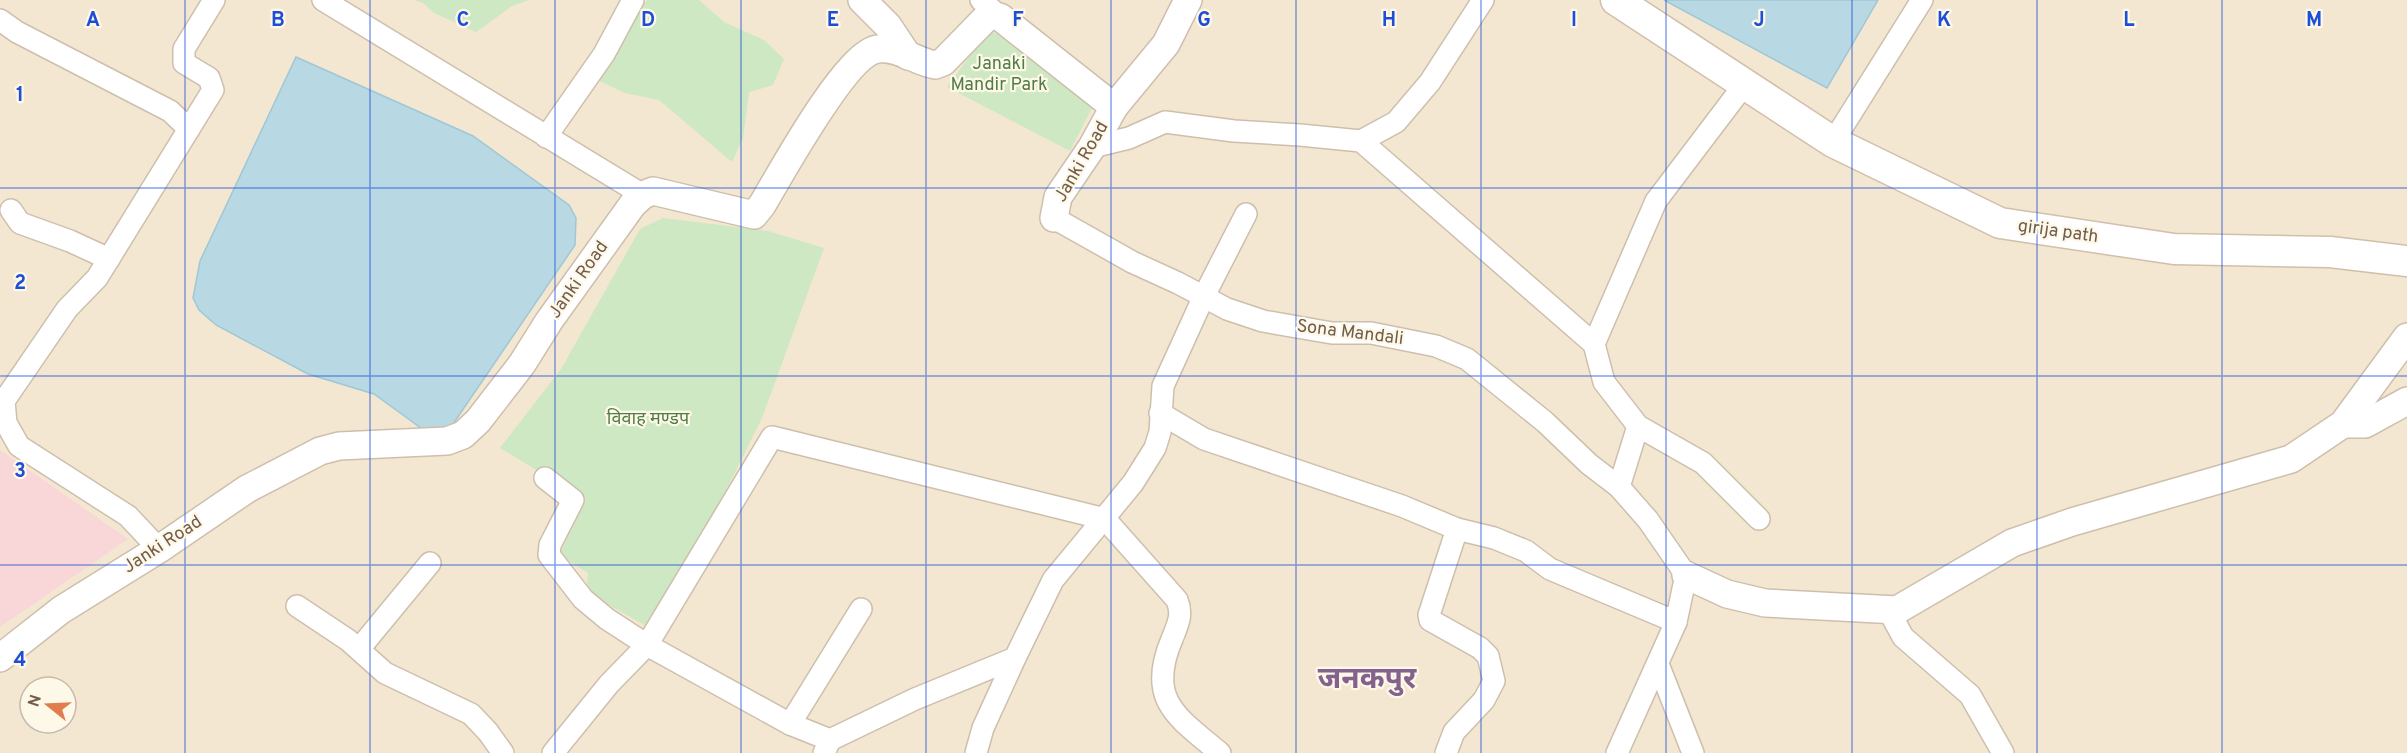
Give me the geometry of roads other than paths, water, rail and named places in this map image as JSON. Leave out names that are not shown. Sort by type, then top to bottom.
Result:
[{"type":"main road","name":"girija path","points":[[1616,0],[1833,142],[2000,224],[2174,249],[2330,252],[2407,261]]},
{"type":"street","points":[[159,549],[128,516],[19,446],[6,423],[2,400],[67,309],[97,278],[213,90],[209,78],[184,63],[184,49],[214,0]]},
{"type":"street","points":[[323,0],[643,195]]},
{"type":"street","points":[[546,137],[604,54],[633,0]]},
{"type":"street","points":[[862,0],[888,26],[908,56]]},
{"type":"street","name":"Janki Road","points":[[1054,218],[1058,197],[1092,147],[1114,107],[1166,44],[1188,0]]},
{"type":"street","points":[[1092,147],[1129,138],[1165,122],[1234,131],[1360,141],[1396,122],[1430,82],[1483,0]]},
{"type":"street","points":[[1833,142],[1922,0]]},
{"type":"street","name":"Janki Road","points":[[0,658],[61,610],[159,549],[247,489],[320,451],[339,446],[447,441],[463,435],[478,421],[522,364],[549,321],[633,204],[643,195],[653,191],[754,215],[813,118],[848,72],[871,51],[879,48],[888,49],[935,65],[943,62],[986,18],[993,16],[991,9]]},
{"type":"street","name":"Janki Road","points":[[991,9],[1114,107]]},
{"type":"street","points":[[0,20],[17,32],[170,111],[189,129]]},
{"type":"street","points":[[1594,344],[1656,201],[1743,85]]},
{"type":"street","points":[[1360,141],[1594,344],[1604,382],[1638,426],[1703,463],[1759,519]]},
{"type":"street","points":[[11,210],[20,223],[70,241],[109,259]]},
{"type":"street","points":[[976,753],[983,728],[1053,580],[1133,483],[1155,448],[1160,432],[1163,386],[1204,296],[1246,214]]},
{"type":"street","name":"Sona Mandali","points":[[1054,218],[1106,249],[1227,309],[1263,321],[1332,333],[1371,333],[1436,346],[1467,359],[1545,422],[1589,464],[1619,486],[1648,520],[1686,575]]},
{"type":"street","points":[[1617,753],[1676,622],[1686,575],[1727,594],[1765,603],[1897,610],[2012,543],[2072,522],[2291,459],[2343,424],[2407,337]]},
{"type":"street","points":[[2343,424],[2365,424],[2407,400]]},
{"type":"street","points":[[1160,413],[1204,439],[1402,506],[1457,530],[1494,538],[1526,551],[1550,569],[1676,622]]},
{"type":"street","points":[[1619,486],[1638,426]]},
{"type":"street","points":[[553,753],[609,684],[647,645],[772,437],[1105,519],[1177,600],[1181,610],[1180,618],[1161,677],[1163,693],[1171,707],[1187,725],[1220,753]]},
{"type":"street","points":[[545,478],[571,498],[573,503],[550,545],[549,555],[583,599],[607,619],[647,645],[827,746],[915,699],[1015,658]]},
{"type":"street","points":[[1446,753],[1454,732],[1484,700],[1494,681],[1488,656],[1480,648],[1430,620],[1429,615],[1457,530]]},
{"type":"street","points":[[359,650],[430,564]]},
{"type":"street","points":[[297,606],[348,640],[384,673],[471,714],[503,753]]},
{"type":"street","points":[[790,724],[861,609]]},
{"type":"street","points":[[1889,611],[1903,637],[1970,695],[2003,753]]},
{"type":"street","points":[[1658,664],[1672,705],[1693,753]]},
{"type":"water","points":[[1664,0],[1878,0],[1827,88]]},
{"type":"water","points":[[296,57],[473,136],[569,205],[576,218],[575,245],[451,427],[425,431],[374,394],[308,374],[216,325],[199,310],[193,298],[200,261]]},
{"type":"district","name":"जनकपुर","points":[[1367,680]]},
{"type":"park label","name":"Janaki Mandir Park","points":[[999,74]]},
{"type":"park label","name":"विवाह मण्डप","points":[[648,419]]}]
